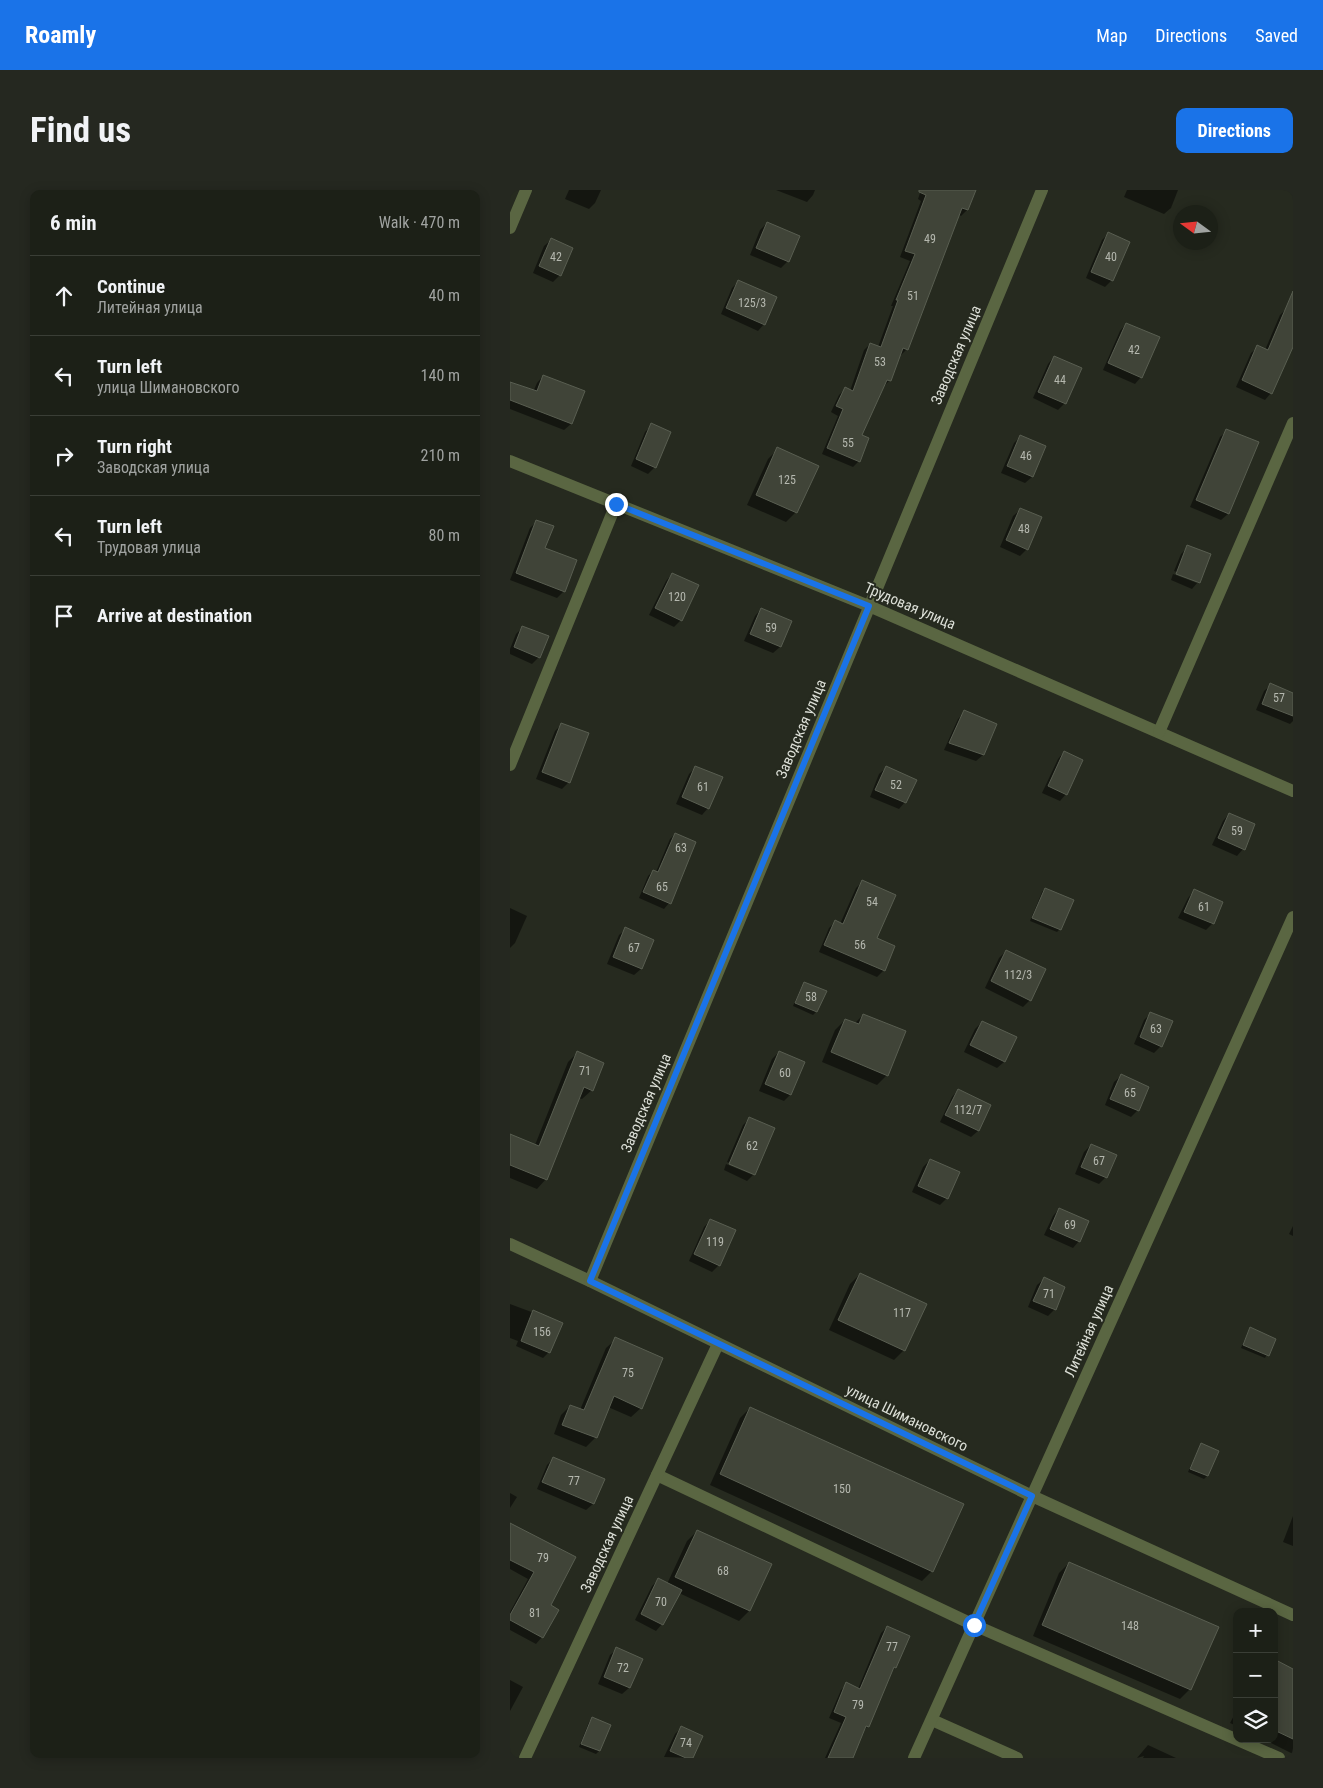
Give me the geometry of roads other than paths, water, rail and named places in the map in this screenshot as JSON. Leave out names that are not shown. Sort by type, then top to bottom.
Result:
[{"type":"street","points":[[510,228],[526,190]]},
{"type":"street","name":"Заводская улица","points":[[590,1281],[1042,190]]},
{"type":"street","points":[[1159,732],[1293,423]]},
{"type":"street","name":"Трудовая улица","points":[[510,461],[869,606],[1293,791]]},
{"type":"street","points":[[510,765],[616,504]]},
{"type":"street","name":"Литейная улица","points":[[914,1758],[1293,917]]},
{"type":"street","name":"улица Шимановского","points":[[510,1244],[1032,1496],[1293,1615]]},
{"type":"street","name":"Заводская улица","points":[[525,1758],[718,1344]]},
{"type":"street","points":[[657,1475],[974,1625],[1278,1758]]},
{"type":"street","points":[[932,1720],[1017,1758]]}]
